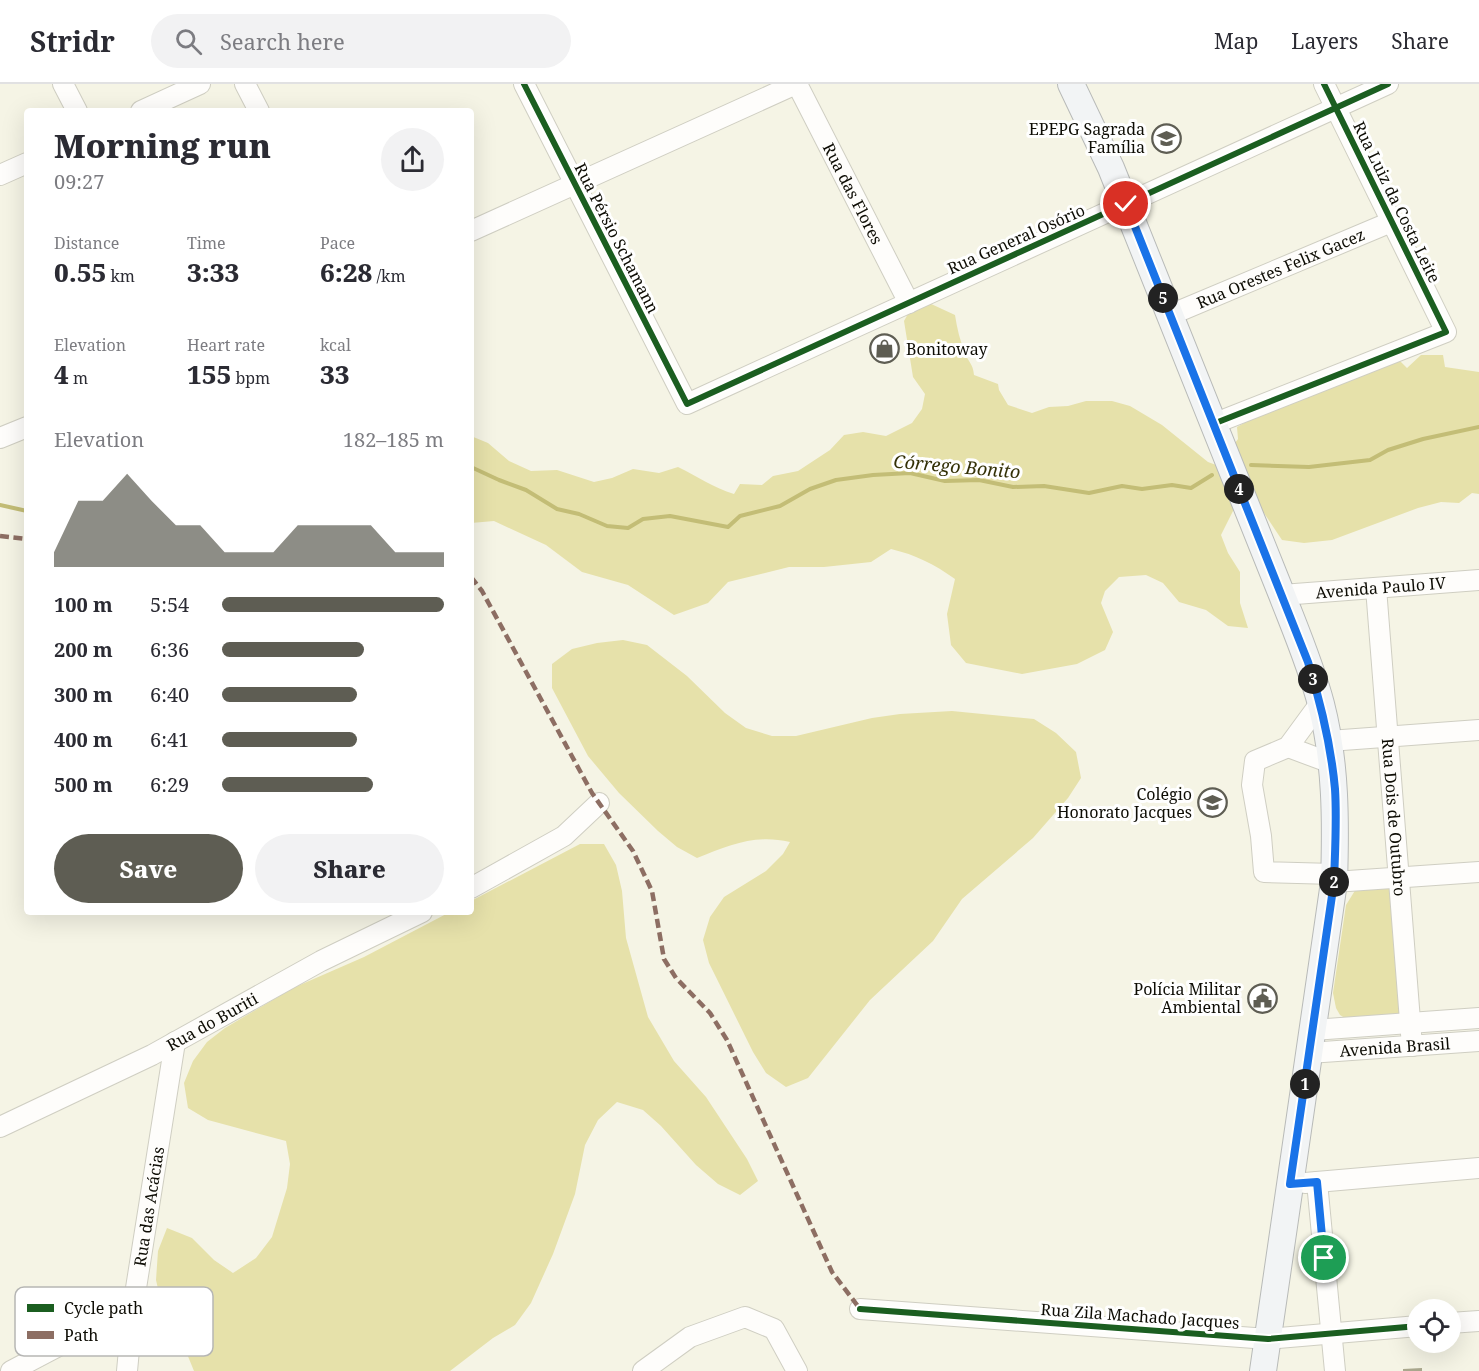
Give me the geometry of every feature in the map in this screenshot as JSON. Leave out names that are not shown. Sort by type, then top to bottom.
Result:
[{"type":"main road","points":[[1071,84],[1112,168],[1308,662],[1321,702],[1330,752],[1335,789],[1334,878],[1263,1371]]},
{"type":"street","points":[[63,84],[75,108]]},
{"type":"street","points":[[148,108],[200,84]]},
{"type":"street","points":[[245,84],[257,108]]},
{"type":"street","name":"Rua Pérsio Schamann","points":[[524,84],[687,404]]},
{"type":"street","points":[[474,230],[797,84]]},
{"type":"street","name":"Rua das Flores","points":[[797,84],[909,303]]},
{"type":"street","name":"Rua Luiz da Costa Leite","points":[[1214,424],[1446,332],[1324,84]]},
{"type":"street","name":"Rua General Osório","points":[[687,404],[1388,84]]},
{"type":"street","points":[[0,175],[24,164]]},
{"type":"street","name":"Rua Orestes Felix Gacez","points":[[1170,315],[1391,222]]},
{"type":"street","points":[[0,438],[24,428]]},
{"type":"street","name":"Avenida Paulo IV","points":[[1282,595],[1479,580]]},
{"type":"street","name":"Rua Dois de Outubro","points":[[1376,588],[1412,1046]]},
{"type":"street","points":[[1288,747],[1321,702]]},
{"type":"street","points":[[1479,730],[1388,736],[1330,752],[1288,747],[1255,760],[1252,785],[1261,836],[1264,872],[1334,878],[1399,878],[1479,872]]},
{"type":"street","points":[[474,886],[564,836],[599,803]]},
{"type":"street","name":"Rua do Buriti","points":[[0,1127],[175,1042],[321,961],[416,915]]},
{"type":"street","name":"Avenida Brasil","points":[[1311,1041],[1410,1023],[1479,1018]]},
{"type":"street","name":"Avenida Brasil","points":[[1311,1041],[1412,1046],[1479,1041]]},
{"type":"street","name":"Rua das Acácias","points":[[137,1287],[175,1042]]},
{"type":"street","points":[[1290,1184],[1479,1168]]},
{"type":"street","points":[[1317,1182],[1335,1371]]},
{"type":"street","name":"Rua Zila Machado Jacques","points":[[860,1309],[1268,1339],[1407,1327]]},
{"type":"street","points":[[643,1371],[690,1337],[744,1317],[774,1329],[797,1371]]},
{"type":"street","points":[[1461,1322],[1479,1321]]},
{"type":"street","points":[[11,1371],[40,1356]]},
{"type":"street","name":"Rua das Acácias","points":[[127,1371],[129,1356]]},
{"type":"shaded area","points":[[929,303],[955,315],[962,344],[974,375],[998,384],[1008,405],[1032,413],[1049,407],[1068,406],[1086,401],[1112,401],[1130,406],[1162,425],[1208,462],[1227,469],[1238,501],[1221,535],[1228,553],[1240,572],[1240,603],[1248,628],[1228,626],[1206,610],[1179,602],[1163,583],[1146,575],[1119,577],[1105,591],[1101,603],[1113,632],[1105,650],[1077,664],[1022,674],[966,663],[951,645],[947,614],[955,579],[940,569],[900,551],[891,549],[871,562],[824,567],[789,567],[728,582],[708,603],[674,615],[628,585],[582,572],[546,545],[494,521],[474,523],[474,437],[488,443],[509,461],[531,471],[557,470],[594,482],[612,478],[633,469],[659,473],[678,467],[734,494],[740,484],[762,485],[773,476],[798,471],[830,450],[844,435],[863,432],[886,436],[912,423],[922,409],[925,394],[913,377],[904,321],[909,312]]},
{"type":"shaded area","points":[[1421,355],[1443,355],[1445,367],[1479,372],[1479,494],[1472,493],[1459,503],[1441,502],[1418,508],[1332,540],[1304,543],[1282,540],[1264,513],[1251,511],[1229,451],[1238,439],[1237,427],[1268,410],[1400,361],[1407,368]]},
{"type":"shaded area","points":[[623,640],[647,645],[687,676],[725,713],[746,728],[772,736],[796,736],[872,718],[900,714],[952,711],[1034,719],[1056,733],[1076,752],[1081,778],[1068,798],[1033,838],[962,899],[933,941],[870,1000],[808,1078],[786,1087],[766,1073],[753,1052],[709,963],[703,940],[710,917],[724,897],[766,871],[783,854],[790,842],[754,840],[732,845],[697,858],[677,847],[658,831],[619,793],[588,756],[552,688],[552,664],[572,649]]},
{"type":"shaded area","points":[[580,844],[604,844],[616,865],[622,891],[626,938],[648,1017],[674,1061],[706,1097],[747,1159],[758,1181],[740,1195],[718,1184],[696,1165],[661,1126],[643,1110],[617,1102],[598,1120],[585,1145],[575,1194],[553,1254],[531,1303],[515,1325],[493,1338],[450,1371],[194,1371],[188,1356],[213,1356],[213,1287],[158,1287],[158,1251],[167,1228],[192,1238],[214,1260],[233,1273],[256,1258],[272,1237],[287,1188],[290,1164],[286,1141],[208,1120],[188,1108],[184,1083],[193,1061],[207,1042],[225,1028],[293,988],[364,957],[444,915],[474,915],[474,899]]},
{"type":"shaded area","points":[[1395,886],[1404,1017],[1348,1020],[1340,1015],[1336,1008],[1333,993],[1346,905],[1356,889]]},
{"type":"building","points":[[1422,1368],[1422,1371],[1403,1371],[1403,1369]]},
{"type":"waterway","points":[[1251,465],[1309,467],[1370,460],[1388,450],[1423,439],[1479,427]]},
{"type":"waterway","name":"Córrego Bonito","points":[[474,468],[526,490],[557,509],[579,514],[607,526],[628,528],[643,519],[670,516],[728,527],[740,516],[780,506],[810,489],[836,480],[873,475],[910,473],[945,481],[979,480],[1013,487],[1044,486],[1089,493],[1122,486],[1142,489],[1172,485],[1191,488],[1212,475]]},
{"type":"waterway","name":"Córrego Bonito","points":[[0,505],[24,510]]},
{"type":"marked path","points":[[0,536],[24,539]]},
{"type":"marked path","points":[[474,581],[482,591],[592,793],[633,851],[652,891],[664,959],[676,978],[710,1013],[727,1040],[832,1272],[860,1309]]},
{"type":"cycle path","points":[[524,84],[687,404],[1388,84]]},
{"type":"cycle path","points":[[1213,424],[1446,332],[1324,84]]},
{"type":"cycle path","points":[[860,1309],[1268,1339],[1407,1327]]},
{"type":"place","name":"EPEPG Sagrada Família","points":[[1166,138]]},
{"type":"place","name":"Bonitoway","points":[[885,349]]},
{"type":"place","name":"Colégio Honorato Jacques","points":[[1213,803]]},
{"type":"place","name":"Polícia Militar Ambiental","points":[[1262,998]]},
{"type":"route","points":[[1126,204],[1308,662],[1321,702],[1329,741],[1335,789],[1334,882],[1290,1184],[1317,1182],[1324,1258]]}]
